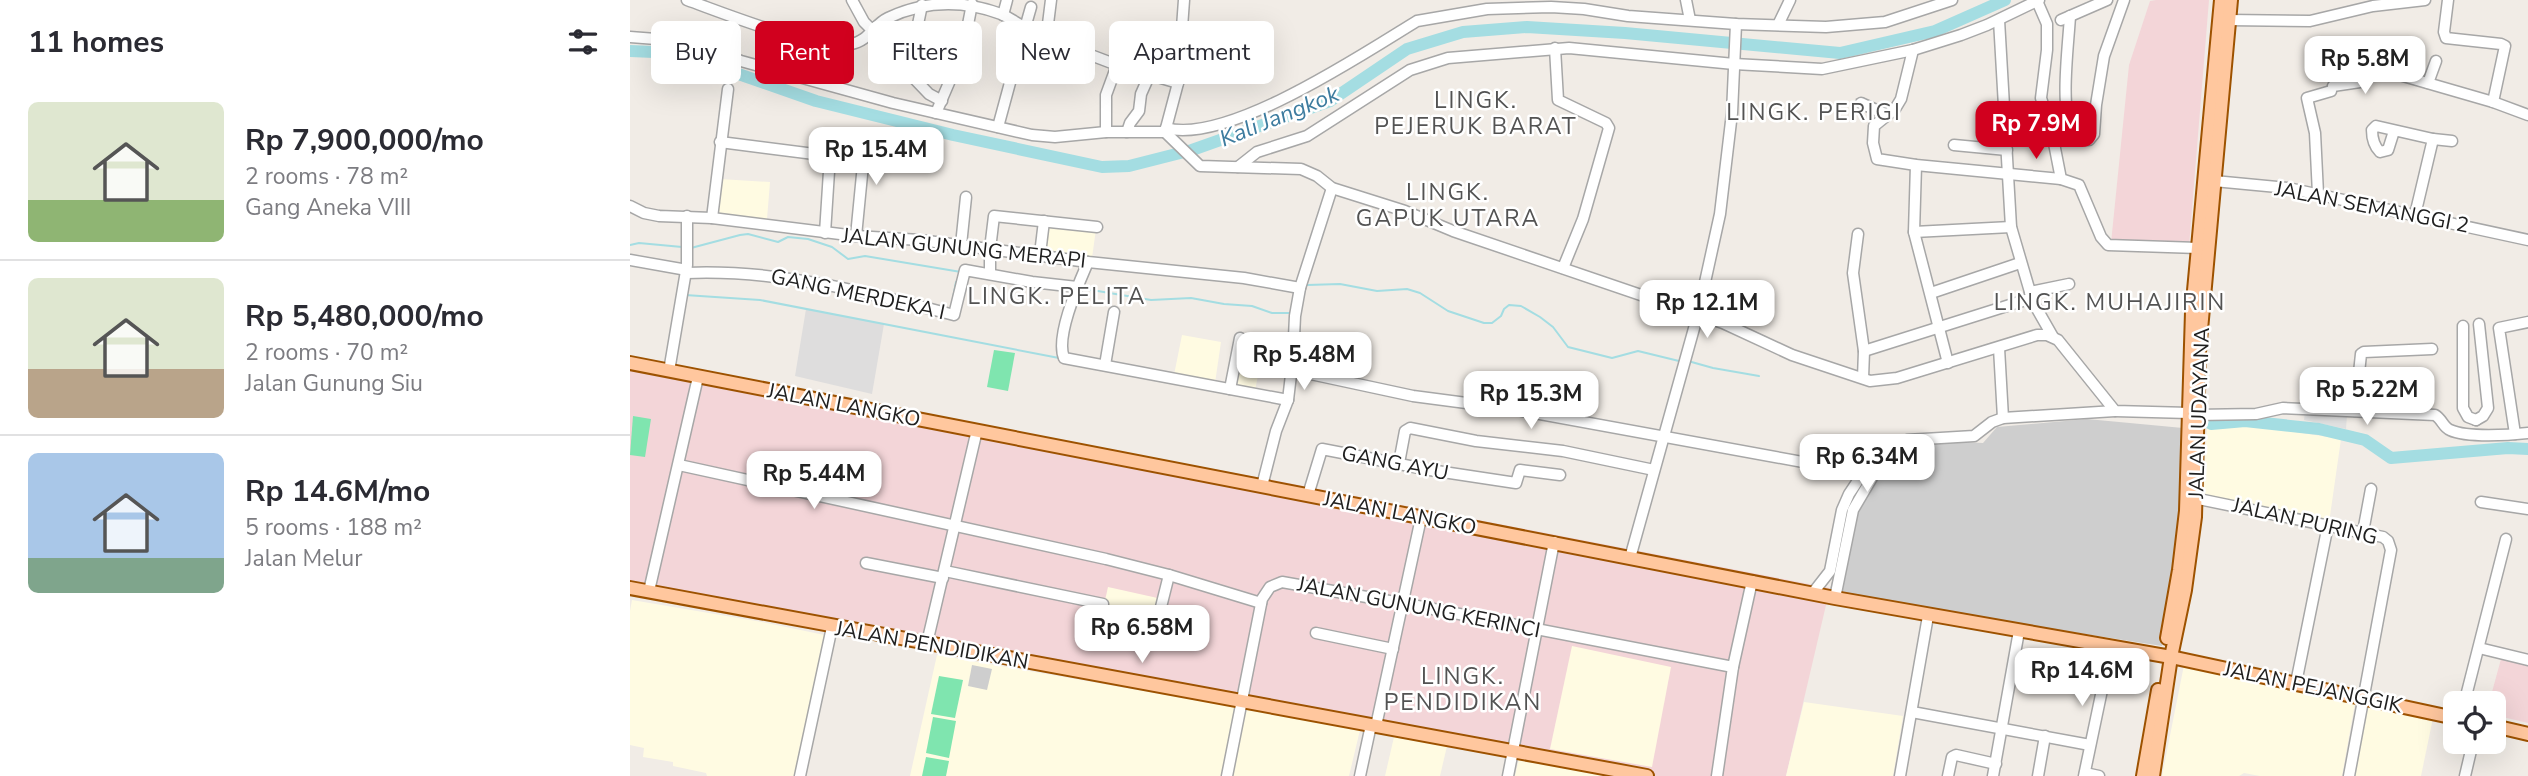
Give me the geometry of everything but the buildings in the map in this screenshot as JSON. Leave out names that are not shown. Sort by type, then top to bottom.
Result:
[{"type":"main road","name":"JALAN UDAYANA","points":[[2193,420],[2214,181],[2222,36],[2221,0]]},
{"type":"main road","name":"JALAN UDAYANA","points":[[2168,657],[2185,590],[2192,497],[2191,339],[2198,248],[2222,36],[2231,0]]},
{"type":"main road","name":"JALAN LANGKO","points":[[630,363],[1812,594],[2168,657]]},
{"type":"main road","name":"JALAN PENDIDIKAN","points":[[630,588],[1647,776]]},
{"type":"main road","name":"JALAN PEJANGGIK","points":[[2168,657],[2443,715]]},
{"type":"main road","points":[[2143,776],[2168,657]]},
{"type":"main road","points":[[2153,776],[2168,657]]},
{"type":"main road","points":[[2506,729],[2528,734]]},
{"type":"street","points":[[687,0],[767,28],[823,43],[854,44],[868,37]]},
{"type":"street","points":[[852,0],[868,26]]},
{"type":"street","points":[[1003,15],[1007,0]]},
{"type":"street","points":[[1048,21],[1051,0]]},
{"type":"street","points":[[1182,21],[1184,0]]},
{"type":"street","points":[[1686,0],[1690,20]]},
{"type":"street","points":[[1778,25],[1790,0]]},
{"type":"street","points":[[630,37],[682,41],[741,61],[936,113],[1055,137],[1106,132],[1202,130],[1286,98],[1424,19],[1488,9],[1570,8],[1690,20],[1736,29],[1778,25],[1868,25],[1896,19],[1952,0]]},
{"type":"street","points":[[1238,167],[1257,152],[1307,136],[1410,70],[1448,58],[1555,48],[1822,69],[1913,50],[1961,35],[2038,0],[2047,24],[2047,50],[2041,98],[2052,133],[2061,179]]},
{"type":"street","points":[[2107,0],[2065,18],[2067,113],[2072,136],[2085,141],[2094,136],[2104,56],[2124,0]]},
{"type":"street","points":[[2228,20],[2310,21],[2373,3],[2425,0]]},
{"type":"street","points":[[2448,0],[2444,32],[2446,38],[2501,44],[2505,47],[2493,102]]},
{"type":"street","points":[[883,21],[922,5],[945,1],[990,5],[1013,21]]},
{"type":"street","points":[[936,113],[962,50],[972,4]]},
{"type":"street","points":[[922,5],[902,72],[942,101]]},
{"type":"street","points":[[1028,21],[1031,7]]},
{"type":"street","points":[[1999,20],[2011,227],[2020,263],[2031,295],[2053,337],[2115,411]]},
{"type":"street","points":[[1630,558],[1698,314],[1725,179],[1732,113],[1736,29]]},
{"type":"street","points":[[1555,48],[1558,100],[1606,123],[1609,128],[1583,219],[1563,268]]},
{"type":"street","points":[[1913,50],[1904,94],[1898,104],[1876,123],[1872,131],[1877,159],[2061,179],[2079,185],[2101,237],[2108,245],[2198,248]]},
{"type":"street","points":[[2399,74],[2407,56]]},
{"type":"street","points":[[2428,83],[2436,61]]},
{"type":"street","points":[[2326,72],[2343,65],[2365,65],[2493,102],[2528,115]]},
{"type":"street","points":[[2318,194],[2315,133],[2307,98],[2360,82],[2365,65]]},
{"type":"street","points":[[998,127],[1010,84]]},
{"type":"street","points":[[1106,132],[1106,95],[1110,84]]},
{"type":"street","points":[[1127,132],[1139,111],[1145,84]]},
{"type":"street","points":[[1166,132],[1178,84]]},
{"type":"street","points":[[712,218],[728,89]]},
{"type":"street","points":[[1861,103],[1886,115]]},
{"type":"street","points":[[2394,131],[2388,150],[2383,153],[2375,146],[2372,136],[2372,130],[2376,127],[2452,141]]},
{"type":"street","points":[[2007,129],[2052,133]]},
{"type":"street","points":[[1166,132],[1200,166],[1301,169],[1317,176],[1332,188],[1698,314],[1801,359],[1870,381],[1886,380],[2038,335],[2053,337]]},
{"type":"street","points":[[856,236],[866,134]]},
{"type":"street","points":[[2415,215],[2434,139]]},
{"type":"street","points":[[720,142],[830,156],[825,233]]},
{"type":"street","points":[[1954,145],[2007,150]]},
{"type":"street","points":[[1916,165],[1914,232],[1948,363]]},
{"type":"street","name":"JALAN SEMANGGI 2","points":[[2214,181],[2288,188],[2528,240]]},
{"type":"street","points":[[1262,486],[1276,431],[1288,400],[1299,287],[1332,188]]},
{"type":"street","points":[[961,245],[966,197]]},
{"type":"street","name":"JALAN GUNUNG MERAPI","points":[[630,206],[648,214],[712,218],[856,236],[920,240],[1088,262],[1244,278],[1299,287]]},
{"type":"street","points":[[669,371],[686,271],[687,216]]},
{"type":"street","points":[[990,274],[994,216],[1097,227]]},
{"type":"street","points":[[1040,254],[1044,221]]},
{"type":"street","points":[[1914,232],[2011,227]]},
{"type":"street","points":[[1858,234],[1853,273],[1864,351],[1863,378]]},
{"type":"street","points":[[630,260],[686,271]]},
{"type":"street","points":[[1088,262],[1066,326],[1062,355],[1065,358],[1288,400]]},
{"type":"street","points":[[1931,293],[2020,263]]},
{"type":"street","name":"GANG MERDEKA I","points":[[686,271],[798,279],[852,289],[954,315],[964,272],[1077,288]]},
{"type":"street","points":[[1864,351],[2069,284]]},
{"type":"street","points":[[1105,365],[1114,312]]},
{"type":"street","points":[[2515,434],[2499,328],[2528,322]]},
{"type":"street","points":[[2476,420],[2483,416],[2488,408],[2479,324]]},
{"type":"street","points":[[2463,327],[2463,408],[2466,416],[2476,420]]},
{"type":"street","points":[[1230,389],[1240,338]]},
{"type":"street","points":[[1999,348],[2003,418]]},
{"type":"street","points":[[2355,411],[2359,358],[2364,352],[2432,349]]},
{"type":"street","points":[[1292,370],[1402,394],[1458,404],[1512,409],[1863,472]]},
{"type":"street","points":[[649,591],[698,377]]},
{"type":"street","points":[[1812,594],[1830,571],[1842,510],[1849,494],[1863,472],[1885,451],[1916,439],[1973,436],[2003,418],[2115,411],[2193,420],[2256,414],[2283,408],[2435,415],[2451,430],[2475,433],[2528,432]]},
{"type":"street","points":[[2475,433],[2476,420]]},
{"type":"street","points":[[1399,464],[1407,429],[1476,441],[1563,451],[1654,470]]},
{"type":"street","points":[[928,643],[977,430]]},
{"type":"street","points":[[1835,598],[1848,527],[1857,500],[1900,443]]},
{"type":"street","name":"GANG AYU","points":[[1308,495],[1322,449],[1516,483],[1520,470],[1560,475]]},
{"type":"street","points":[[679,465],[1169,575],[1261,603],[1244,702],[1227,776]]},
{"type":"street","points":[[2363,532],[2371,489]]},
{"type":"street","name":"JALAN PURING","points":[[2192,497],[2363,532],[2388,541],[2391,550],[2349,776]]},
{"type":"street","points":[[2481,502],[2528,509]]},
{"type":"street","points":[[1360,776],[1393,649],[1421,518]]},
{"type":"street","points":[[2296,683],[2328,525]]},
{"type":"street","points":[[2468,691],[2506,539]]},
{"type":"street","points":[[1508,776],[1554,542]]},
{"type":"street","points":[[866,563],[944,574],[1103,604]]},
{"type":"street","points":[[1155,631],[1169,575]]},
{"type":"street","name":"JALAN GUNUNG KERINCI","points":[[1261,603],[1270,587],[1286,582],[1733,667]]},
{"type":"street","points":[[1717,776],[1733,667],[1752,582]]},
{"type":"street","points":[[1900,776],[1928,616]]},
{"type":"street","points":[[800,776],[832,627]]},
{"type":"street","points":[[1993,776],[2019,631]]},
{"type":"street","points":[[1316,633],[1393,649]]},
{"type":"street","points":[[2099,776],[2084,775],[2112,647]]},
{"type":"street","points":[[2479,648],[2528,660]]},
{"type":"street","points":[[1912,712],[2090,745]]},
{"type":"street","points":[[2038,776],[2045,736]]},
{"type":"street","points":[[2465,776],[2470,754]]},
{"type":"street","points":[[1948,776],[1952,757],[1956,755],[1996,764]]},
{"type":"shaded area","points":[[2209,0],[2189,246],[2111,243],[2129,65],[2150,1]]},
{"type":"shaded area","points":[[720,179],[770,182],[767,219],[717,215]]},
{"type":"shaded area","points":[[1047,223],[1096,229],[1092,258],[1043,252]]},
{"type":"shaded area","points":[[806,309],[884,324],[872,394],[795,376]]},
{"type":"shaded area","points":[[1182,335],[1221,342],[1215,383],[1174,375]]},
{"type":"shaded area","points":[[630,361],[1267,479],[1830,588],[1786,776],[1657,776],[630,587]]},
{"type":"shaded area","points":[[1240,367],[1259,370],[1255,391],[1237,387]]},
{"type":"shaded area","points":[[2305,412],[2347,414],[2346,429],[2304,420]]},
{"type":"shaded area","points":[[2087,419],[2183,428],[2183,504],[2162,646],[1829,594],[1851,501],[1861,477],[1895,453],[1923,440],[1983,443],[1997,427]]},
{"type":"shaded area","points":[[2250,425],[2341,439],[2329,523],[2203,495],[2207,428]]},
{"type":"shaded area","points":[[1108,587],[1162,599],[1152,635],[1100,623]]},
{"type":"shaded area","points":[[632,600],[834,637],[804,776],[707,776],[706,773],[673,766],[673,762],[643,757],[644,748],[630,745]]},
{"type":"shaded area","points":[[1572,646],[1671,667],[1652,767],[1550,749]]},
{"type":"shaded area","points":[[937,655],[1241,708],[1226,776],[910,776]]},
{"type":"shaded area","points":[[2501,659],[2528,665],[2528,723],[2506,718],[2506,691],[2492,691]]},
{"type":"shaded area","points":[[972,665],[992,669],[987,690],[968,686]]},
{"type":"shaded area","points":[[2184,665],[2355,703],[2342,776],[2260,776],[2244,773],[2239,776],[2162,776]]},
{"type":"shaded area","points":[[1804,702],[1903,716],[1893,776],[1786,776]]},
{"type":"shaded area","points":[[2365,704],[2433,718],[2421,776],[2354,776]]},
{"type":"shaded area","points":[[1246,709],[1360,730],[1349,776],[1233,776]]},
{"type":"shaded area","points":[[1394,737],[1447,746],[1440,776],[1385,776]]},
{"type":"shaded area","points":[[1519,759],[1609,776],[1515,776]]},
{"type":"green space","points":[[994,350],[1015,353],[1008,391],[987,387]]},
{"type":"green space","points":[[633,416],[651,419],[645,457],[630,455]]},
{"type":"green space","points":[[939,676],[963,680],[955,718],[931,714]]},
{"type":"green space","points":[[933,717],[956,721],[949,758],[926,753]]},
{"type":"green space","points":[[926,757],[949,761],[946,776],[922,776]]},
{"type":"waterway","name":"Kali Jangkok","points":[[630,51],[678,53],[816,101],[953,135],[1102,167],[1129,166],[1192,150],[1330,101],[1407,49],[1463,32],[1527,27],[1625,33],[1840,53],[1935,31],[2005,0]]},
{"type":"waterway","points":[[691,248],[748,234],[778,242],[788,237],[808,239],[832,247],[848,259],[865,256],[961,272]]},
{"type":"waterway","points":[[630,245],[639,243],[682,247]]},
{"type":"waterway","points":[[953,298],[956,282],[959,282]]},
{"type":"waterway","points":[[1307,285],[1340,284],[1377,291],[1407,289],[1420,293],[1448,311],[1484,323],[1492,323],[1509,305],[1521,306],[1553,327],[1568,347],[1612,358],[1638,351],[1679,361]]},
{"type":"waterway","points":[[1080,288],[1151,300],[1191,298],[1252,306],[1272,313],[1291,313]]},
{"type":"waterway","points":[[685,295],[760,300],[1059,358]]},
{"type":"waterway","points":[[1688,361],[1759,376]]},
{"type":"waterway","points":[[2211,424],[2245,421],[2319,429],[2365,440],[2391,458],[2508,448],[2528,449]]},
{"type":"district","name":"LINGK. PERIGI","points":[[1814,112]]},
{"type":"district","name":"LINGK. PEJERUK BARAT","points":[[1476,113]]},
{"type":"district","name":"LINGK. GAPUK UTARA","points":[[1448,205]]},
{"type":"district","name":"LINGK. PELITA","points":[[1057,296]]},
{"type":"district","name":"LINGK. MUHAJIRIN","points":[[2110,302]]},
{"type":"district","name":"LINGK. PENDIDIKAN","points":[[1463,689]]}]
